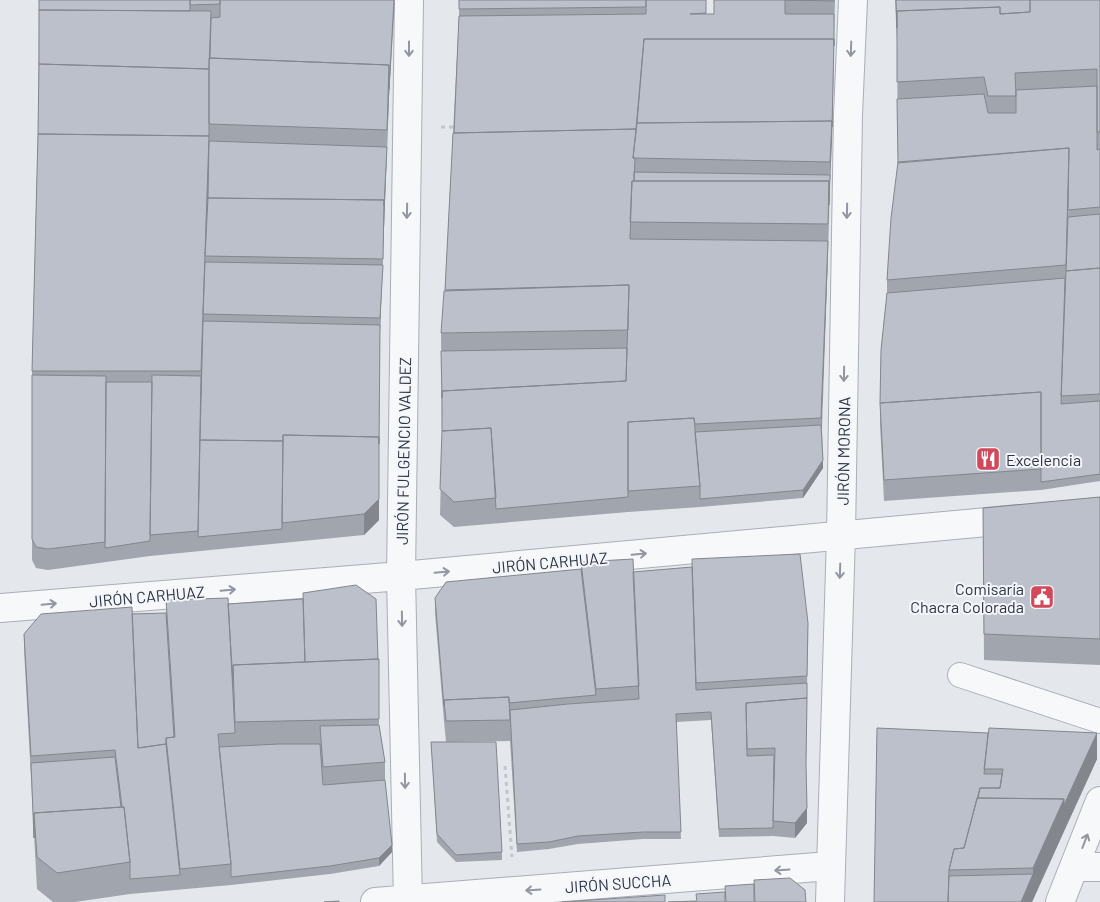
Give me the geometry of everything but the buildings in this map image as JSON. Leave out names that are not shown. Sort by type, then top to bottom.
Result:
[{"type":"street","name":"JIRÓN FULGENCIO VALDEZ","points":[[408,901],[401,576],[409,0]]},
{"type":"street","name":"JIRÓN MORONA","points":[[830,902],[841,535],[848,116],[852,0]]},
{"type":"street","name":"JIRÓN CARHUAZ","points":[[0,608],[401,576],[1040,517]]},
{"type":"street","points":[[1060,902],[1087,868],[1100,800]]},
{"type":"street","name":"JIRÓN SUCCHA","points":[[375,902],[408,901],[830,866]]},
{"type":"lane","points":[[960,675],[1100,721]]},
{"type":"path","points":[[408,127],[458,127]]},
{"type":"path","points":[[504,766],[515,891]]},
{"type":"place","name":"Excelencia","points":[[988,459]]},
{"type":"place","name":"Comisaría Chacra Colorada","points":[[1042,597]]}]
